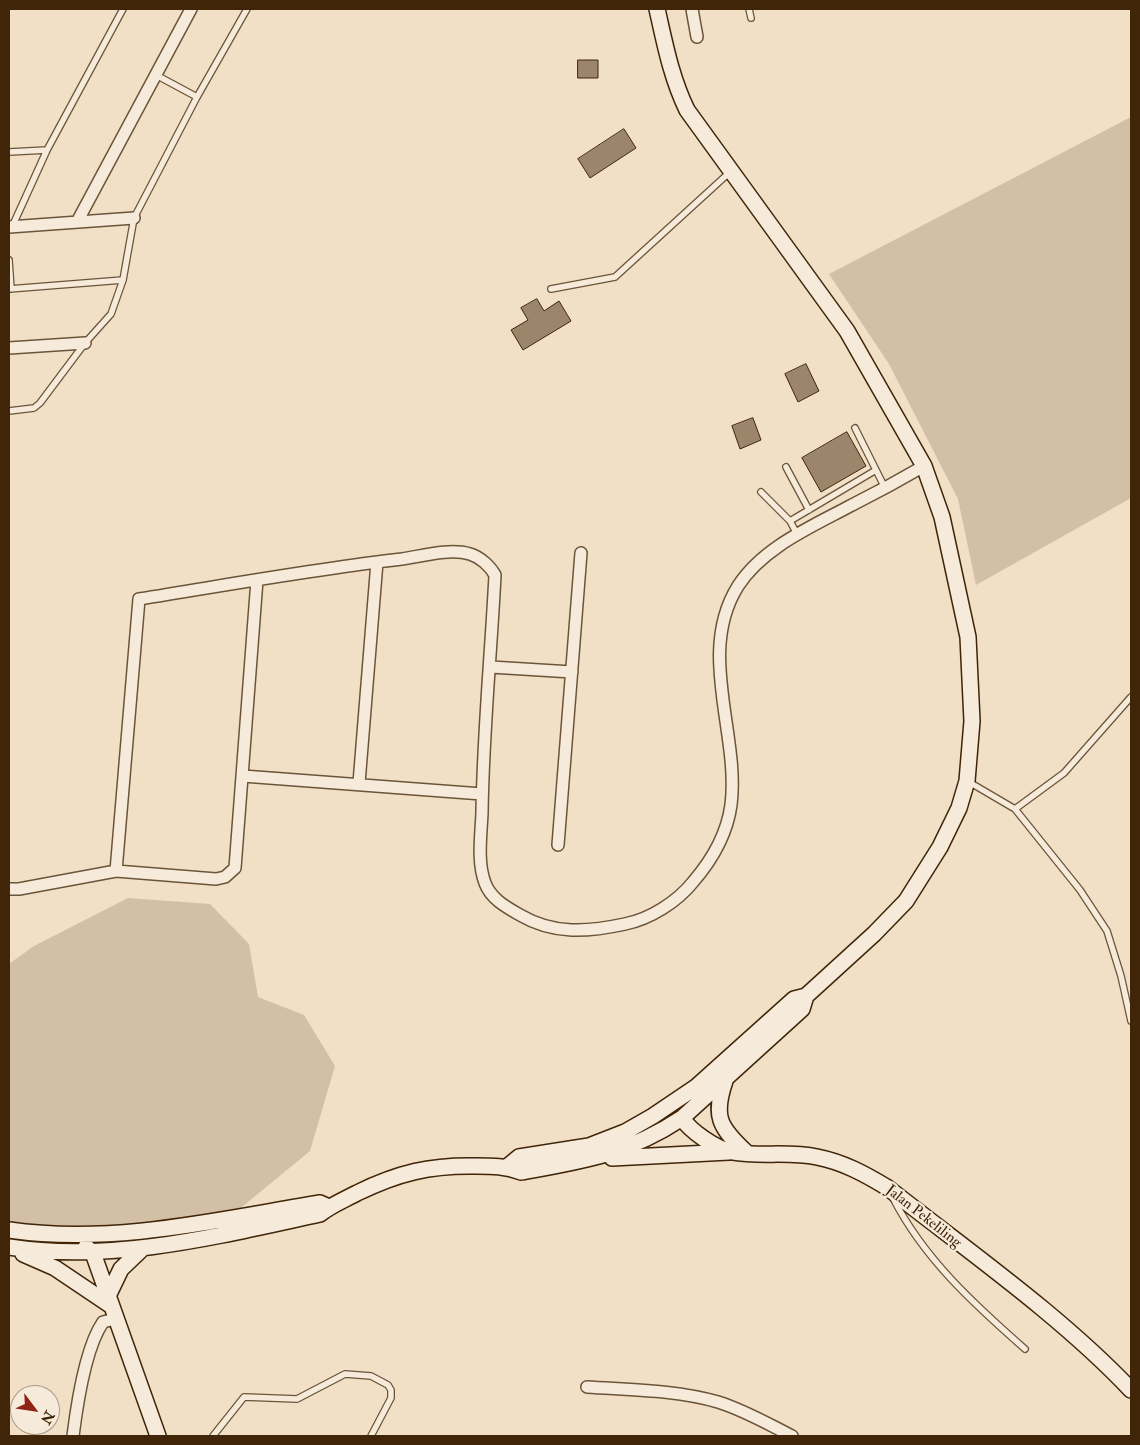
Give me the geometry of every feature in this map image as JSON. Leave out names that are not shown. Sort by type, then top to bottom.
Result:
[{"type":"street","points":[[77,222],[191,9]]},
{"type":"street","points":[[508,1167],[519,1157],[589,1146],[625,1132],[653,1116],[696,1087],[794,999],[806,996],[874,934],[906,901],[940,847],[959,808],[968,781],[972,721],[968,637],[942,517],[924,466],[847,331],[730,172],[687,110],[676,89],[657,9]]},
{"type":"street","points":[[692,9],[697,36]]},
{"type":"street","points":[[10,227],[134,218]]},
{"type":"street","points":[[9,348],[85,343]]},
{"type":"street","points":[[116,871],[139,599],[453,552],[470,554],[490,566],[496,575],[482,794],[481,872],[486,886],[492,896],[530,921],[550,928],[577,932],[635,922],[663,908],[688,889],[706,868],[726,827],[731,806],[732,782],[720,675],[724,622],[729,604],[739,585],[752,570],[797,534],[924,466]]},
{"type":"street","points":[[558,846],[581,553]]},
{"type":"street","points":[[358,783],[377,562]]},
{"type":"street","points":[[9,889],[19,889],[116,871],[216,879],[231,873],[237,863],[257,580]]},
{"type":"street","points":[[491,667],[572,672]]},
{"type":"street","points":[[243,776],[358,783],[482,794]]},
{"type":"street","points":[[596,1159],[637,1144],[682,1118],[802,1009],[806,996]]},
{"type":"street","points":[[9,1248],[53,1253],[93,1253],[144,1248],[247,1230],[320,1214],[329,1207],[388,1178],[427,1168],[453,1165],[508,1167],[521,1172],[596,1159],[738,1152],[722,1124],[718,1103],[726,1080]]},
{"type":"street","points":[[682,1118],[696,1087]]},
{"type":"street","points":[[653,1116],[682,1118]]},
{"type":"street","name":"Jalan Pekeliling","points":[[682,1118],[694,1132],[738,1152],[816,1157],[840,1163],[863,1173],[888,1188],[1045,1312],[1113,1370],[1131,1390]]},
{"type":"street","points":[[9,1230],[58,1235],[122,1232],[215,1222],[320,1203],[329,1207]]},
{"type":"street","points":[[93,1253],[122,1232]]},
{"type":"street","points":[[58,1235],[80,1242],[93,1253],[158,1436]]},
{"type":"street","points":[[9,1248],[55,1268],[111,1306]]},
{"type":"street","points":[[73,1436],[76,1413],[92,1344],[111,1306],[121,1269],[144,1248]]},
{"type":"street","points":[[588,1387],[642,1390],[693,1396],[742,1411],[792,1436]]},
{"type":"lane","points":[[10,227],[47,150],[123,9]]},
{"type":"lane","points":[[9,410],[34,408],[40,403],[85,343],[111,314],[123,280],[134,218],[197,97],[247,9]]},
{"type":"lane","points":[[749,9],[751,18]]},
{"type":"lane","points":[[156,75],[197,97]]},
{"type":"lane","points":[[9,152],[47,150]]},
{"type":"lane","points":[[551,289],[615,277],[730,172]]},
{"type":"lane","points":[[9,260],[10,289],[123,280]]},
{"type":"lane","points":[[855,428],[885,488]]},
{"type":"lane","points":[[786,467],[809,510]]},
{"type":"lane","points":[[790,521],[876,470]]},
{"type":"lane","points":[[761,492],[790,521],[797,534]]},
{"type":"lane","points":[[1015,808],[1064,773],[1131,696]]},
{"type":"lane","points":[[968,781],[1015,808],[1080,890],[1107,931],[1121,976],[1131,1021]]},
{"type":"lane","points":[[888,1188],[900,1212],[933,1258],[976,1306],[1025,1349]]},
{"type":"lane","points":[[213,1436],[244,1398],[297,1399],[345,1374],[371,1376],[388,1385],[391,1390],[391,1398],[371,1436]]},
{"type":"shaded area","points":[[1131,117],[1131,498],[976,585],[958,499],[889,364],[829,274]]},
{"type":"shaded area","points":[[128,898],[210,904],[249,944],[258,997],[304,1015],[335,1066],[310,1151],[237,1211],[135,1227],[84,1230],[9,1223],[9,964],[34,946]]},
{"type":"building","points":[[578,60],[598,60],[598,78],[578,78]]},
{"type":"building","points":[[624,129],[636,148],[590,178],[578,159]]},
{"type":"building","points":[[537,299],[544,311],[559,301],[571,321],[523,350],[511,330],[528,320],[521,308]]},
{"type":"building","points":[[806,364],[819,391],[798,402],[785,374]]},
{"type":"building","points":[[753,418],[761,440],[740,449],[732,426]]},
{"type":"building","points":[[847,432],[866,466],[821,492],[802,458]]}]
